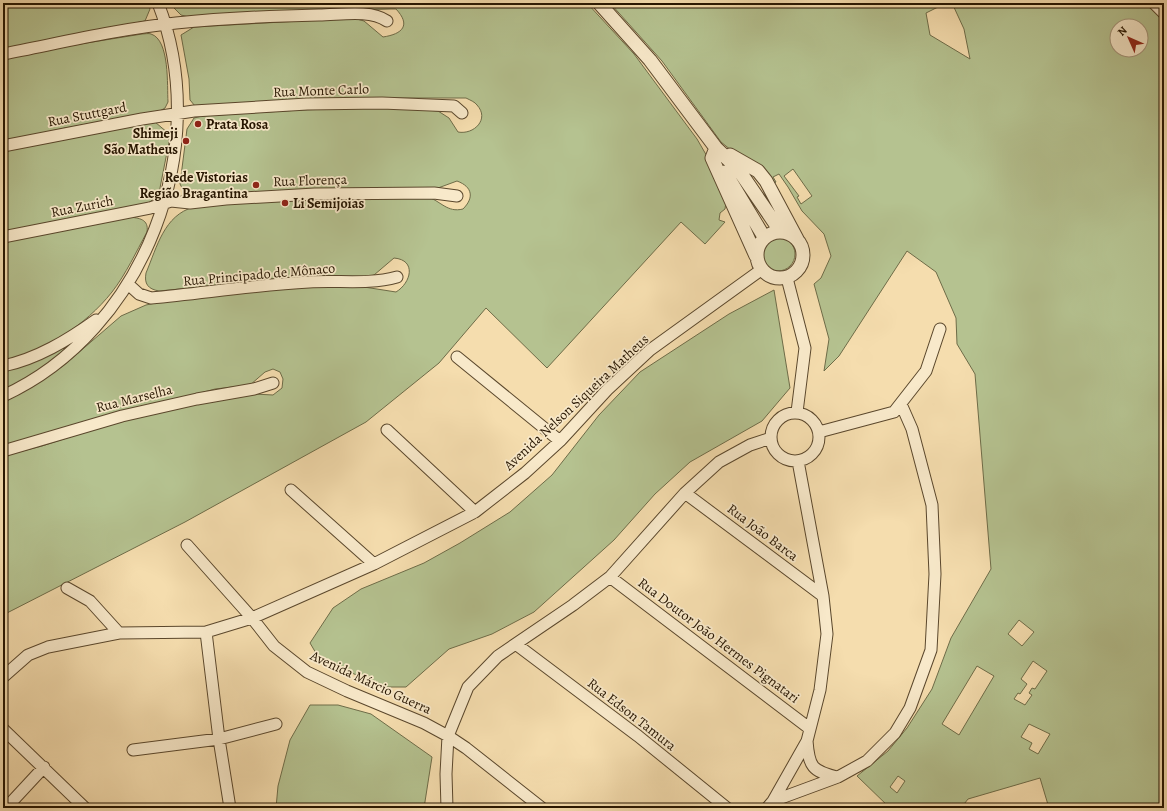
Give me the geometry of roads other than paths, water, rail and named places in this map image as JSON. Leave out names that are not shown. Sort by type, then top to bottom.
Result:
[{"type":"street","points":[[3,396],[45,372],[82,343],[128,284],[149,243],[165,202],[176,145],[178,115],[177,78],[166,25],[158,3]]},
{"type":"street","points":[[599,3],[650,60],[716,148],[723,168],[773,232],[793,236],[798,240]]},
{"type":"street","points":[[1155,3],[1164,12]]},
{"type":"street","points":[[3,54],[102,35],[166,25],[303,16],[361,14],[382,17],[387,21]]},
{"type":"street","name":"Rua Monte Carlo","points":[[178,115],[194,111],[307,104],[382,103],[454,106],[462,114]]},
{"type":"street","name":"Rua Stuttgard","points":[[3,146],[142,119],[178,115]]},
{"type":"street","points":[[716,148],[742,166],[758,171],[766,181],[798,240],[803,254],[802,262],[793,274],[786,278],[772,278],[761,270],[712,158],[716,148]]},
{"type":"street","points":[[723,168],[730,171],[742,166]]},
{"type":"street","points":[[742,166],[773,232]]},
{"type":"street","name":"Rua Florença","points":[[165,202],[175,200],[190,203],[226,199],[315,194],[434,193],[458,196]]},
{"type":"street","name":"Rua Zurich","points":[[3,237],[150,208],[165,202]]},
{"type":"street","points":[[756,257],[759,245],[773,232],[780,209]]},
{"type":"street","name":"Avenida Nelson Siqueira Matheus","points":[[3,677],[28,655],[48,647],[119,633],[206,632],[252,618],[374,564],[475,512],[525,474],[560,441],[607,390],[650,350],[761,270]]},
{"type":"street","name":"Rua Principado de Mônaco","points":[[128,284],[139,294],[151,298],[229,288],[310,282],[379,282],[397,277]]},
{"type":"street","points":[[786,278],[805,348],[797,412]]},
{"type":"street","points":[[3,366],[38,355],[79,332],[105,313]]},
{"type":"street","points":[[819,432],[894,412],[926,371],[940,329]]},
{"type":"street","points":[[457,356],[560,441]]},
{"type":"street","name":"Rua Marselha","points":[[3,451],[122,416],[197,399],[254,389],[273,383]]},
{"type":"street","points":[[770,805],[838,777],[867,761],[895,733],[910,708],[931,650],[935,574],[932,505],[912,429],[901,404]]},
{"type":"street","points":[[797,412],[809,417],[817,426],[819,432],[817,447],[813,453],[798,461],[783,458],[777,453],[771,438],[772,430],[779,419],[789,413],[797,412]]},
{"type":"street","points":[[387,430],[475,512]]},
{"type":"street","points":[[447,808],[446,774],[448,736],[468,687],[498,656],[610,577],[685,493],[719,462],[750,445],[771,438]]},
{"type":"street","points":[[798,461],[823,596],[827,634],[820,690],[809,728],[807,741],[809,761],[821,773],[838,777]]},
{"type":"street","points":[[291,490],[374,564]]},
{"type":"street","name":"Rua João Barca","points":[[685,493],[823,596]]},
{"type":"street","name":"Avenida Márcio Guerra","points":[[187,545],[252,618],[274,646],[307,672],[347,691],[424,723],[448,736],[466,748],[542,808]]},
{"type":"street","name":"Rua Doutor João Hermes Pignatari","points":[[610,577],[809,728]]},
{"type":"street","points":[[67,588],[90,601],[119,633]]},
{"type":"street","points":[[206,632],[219,739],[230,808]]},
{"type":"street","name":"Rua Edson Tamura","points":[[517,644],[638,736],[728,808]]},
{"type":"street","points":[[133,750],[219,739],[276,724]]},
{"type":"street","points":[[3,728],[85,808]]},
{"type":"street","points":[[770,805],[807,741]]},
{"type":"street","points":[[6,808],[44,768]]},
{"type":"place","name":"Prata Rosa","points":[[198,124]]},
{"type":"place","name":"Shimeji São Matheus","points":[[186,141]]},
{"type":"place","name":"Rede Vistorias Região Bragantina","points":[[256,185]]},
{"type":"place","name":"Li Semijoias","points":[[285,203]]}]
